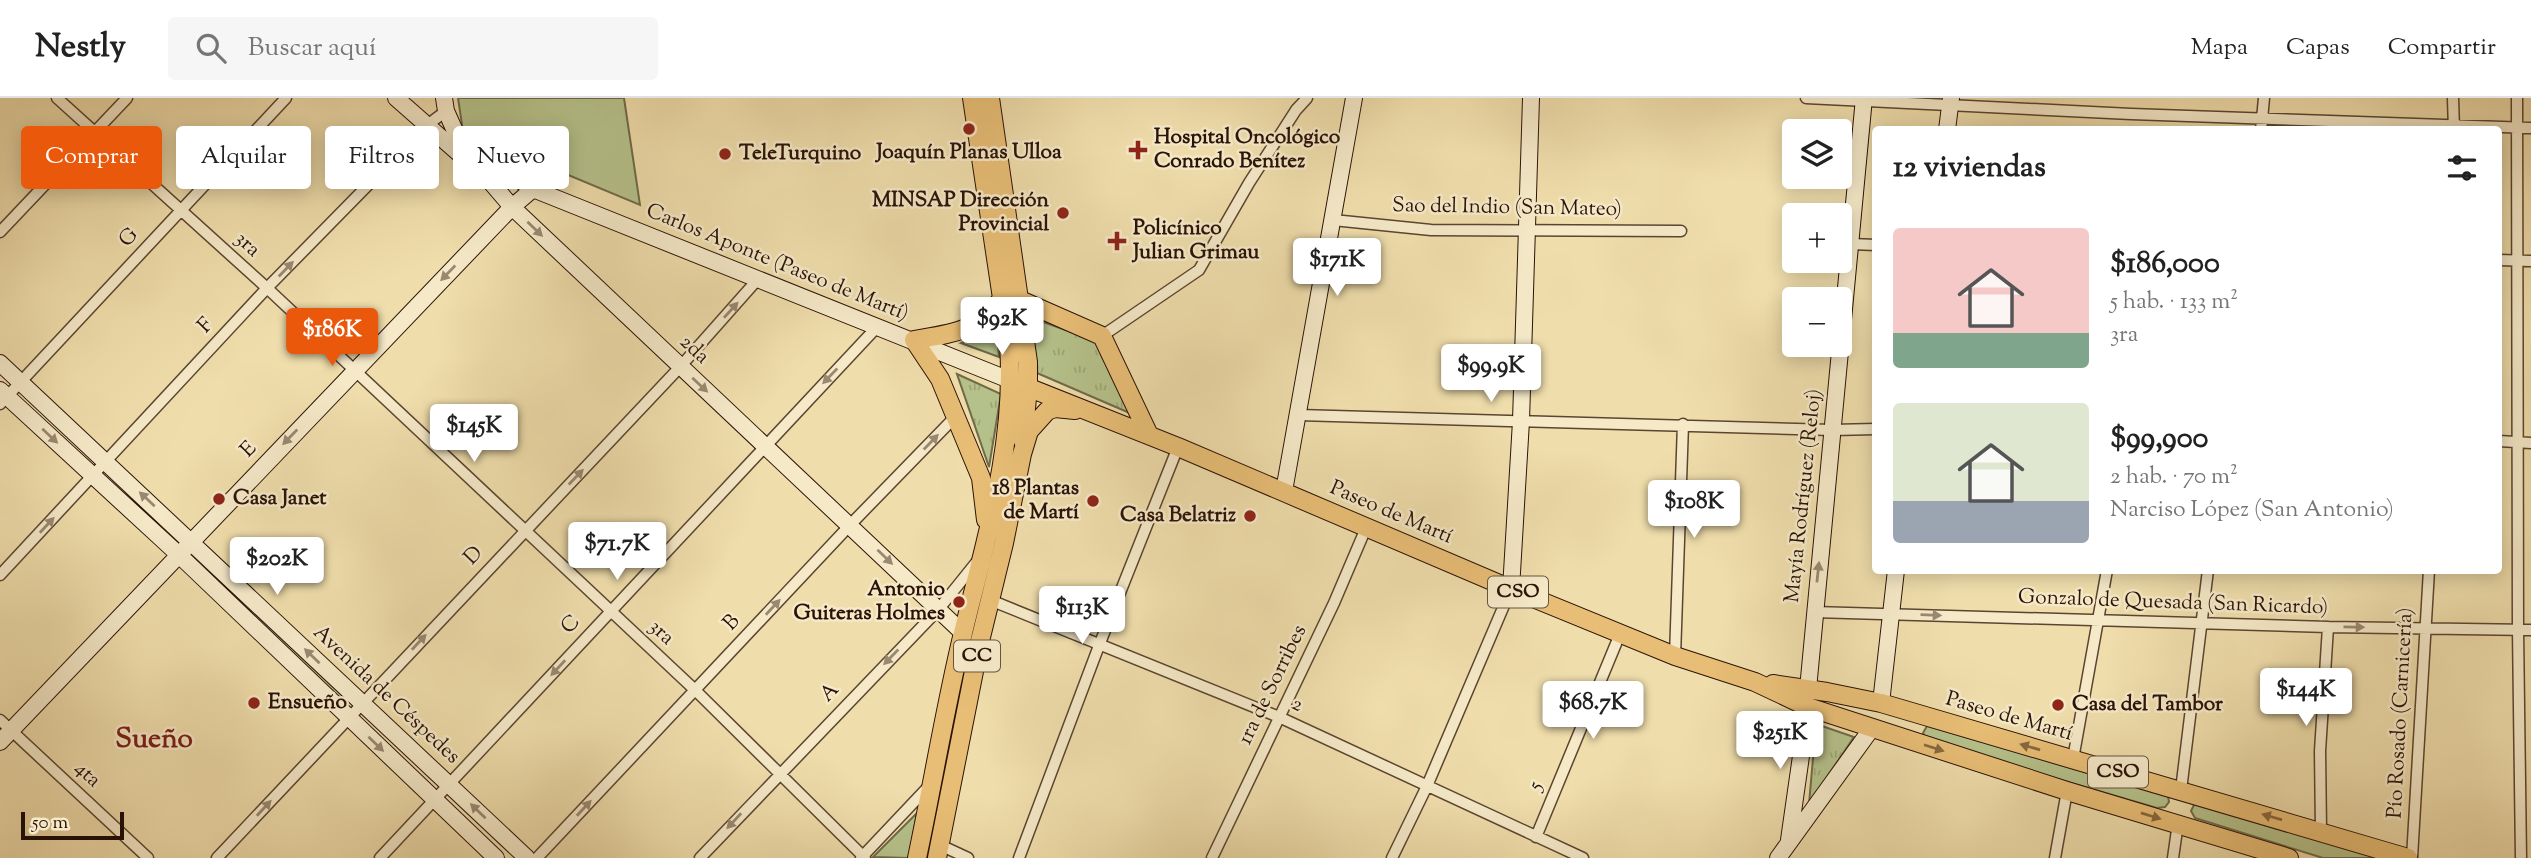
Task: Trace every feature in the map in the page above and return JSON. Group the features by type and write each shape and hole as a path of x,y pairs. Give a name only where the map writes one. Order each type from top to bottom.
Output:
{"main road":[{"name":"2da","path":"396,98 426,126"},
{"name":"CC","path":"972,98 1011,299"},
{"name":"CC","path":"938,852 963,723 1022,454 1020,384 990,98"},
{"path":"1284,491 1354,98"},
{"path":"1511,589 1521,421 1531,98"},
{"name":"Mayía Rodríguez (Reloj)","path":"1852,233 1864,99"},
{"path":"1947,126 1950,102"},
{"name":"Carlos Aponte (Paseo de Martí)","path":"445,104 454,126"},
{"name":"2da","path":"439,137 453,149"},
{"name":"2da","path":"497,189 512,207 680,367 851,524 963,632"},
{"name":"Carlos Aponte (Paseo de Martí)","path":"533,189 1020,384"},
{"name":"E","path":"4,731 512,207 533,189"},
{"name":"Mayía Rodríguez (Reloj)","path":"1789,841 1808,698 1848,273"},
{"path":"987,544 981,478 940,379 914,340 961,332 1011,299 1102,336 1149,435"},
{"name":"Avenida de Céspedes","path":"0,363 527,858"},
{"name":"CC","path":"917,858 963,632 987,544 1020,384"},
{"name":"Paseo de Martí","path":"1020,384 1284,491 1366,528 1675,656 1808,698 1872,728 1901,738 2289,858"},
{"name":"Avenida de Céspedes","path":"2,397 178,554 496,858"},
{"path":"1022,454 1029,431 1047,411 1055,408 1088,411"},
{"path":"1896,574 1881,703 1885,719 1901,738"},
{"name":"Paseo de Martí","path":"1808,698 1827,692 1881,703 2410,858"},
{"path":"1778,858 1872,728 1871,717 1857,697"},
{"path":"2178,823 2181,790"}],"street":[{"name":"3ra","path":"57,98 87,126"},
{"path":"101,126 127,98"},
{"name":"G","path":"2,397 286,98"},
{"path":"1102,336 1199,270 1250,183 1296,110 1307,98"},
{"path":"1806,98 1950,102 2261,124 2390,126"},
{"path":"2261,124 2264,98"},
{"path":"2453,98 2454,126"},
{"path":"2518,98 2518,630 2526,842 2521,858"},
{"name":"F","path":"426,126 445,104"},
{"path":"2502,127 2531,128"},
{"path":"0,232 41,189"},
{"name":"3ra","path":"156,189 695,690 863,857"},
{"name":"F","path":"0,575 267,289 365,189"},
{"name":"Sao del Indio (San Mateo)","path":"1333,220 1431,230 1681,231"},
{"path":"1852,244 1872,245"},
{"path":"2502,260 2531,261"},
{"name":"D","path":"217,858 680,367 758,279"},
{"name":"C","path":"380,858 877,327"},
{"path":"1298,415 1872,429"},
{"name":"B","path":"537,858 956,416"},
{"path":"1675,656 1683,424"},
{"path":"2502,442 2531,443"},
{"path":"1019,858 1178,447"},
{"name":"1ra de Sorribes","path":"1212,858 1334,603 1366,528"},
{"name":"A","path":"700,858 938,610 987,544"},
{"path":"2073,759 2106,574"},
{"path":"2181,790 2208,574"},
{"name":"Pío Rosado (Carnicería)","path":"2410,858 2430,574"},
{"path":"1392,858 1427,786 1511,589"},
{"name":"2","path":"990,600 1279,717 1583,858"},
{"name":"Gonzalo de Quesada (San Ricardo)","path":"1814,612 2531,630"},
{"path":"2321,831 2320,751 2329,627"},
{"name":"5","path":"1536,837 1620,634"},
{"name":"4ta","path":"4,731 148,858"},
{"path":"863,857 934,780"},
{"path":"2055,858 2067,791"},
{"path":"2173,858 2178,823"},
{"path":"938,852 968,858"}],"green space":[{"path":"458,98 624,98 640,205 569,175 569,126 462,126"},
{"path":"1029,317 1102,343 1132,414 1037,373"},
{"path":"996,326 999,357 961,343"},
{"path":"957,374 1001,394 989,467"},
{"path":"194,555 346,697 344,701 341,703 192,557"},
{"path":"1816,724 1854,737 1809,804"},
{"path":"1927,726 2168,796 2169,802 2165,807 2157,808 1927,741 1923,733"},
{"path":"2195,803 2384,858 2323,858 2195,818 2191,811"},
{"path":"917,813 909,858 873,857"}],"place":[{"name":"Joaquín Planas Ulloa","path":"969,129"},
{"name":"Hospital Oncológico Conrado Benítez","path":"1138,150"},
{"name":"TeleTurquino","path":"725,154"},
{"name":"MINSAP Dirección Provincial","path":"1063,213"},
{"name":"Policínico Julian Grimau","path":"1117,241"},
{"name":"Casa Janet","path":"219,499"},
{"name":"18 Plantas de Martí","path":"1093,501"},
{"name":"Casa Belatriz","path":"1250,516"},
{"name":"Antonio Guiteras Holmes","path":"959,602"},
{"name":"Ensueño","path":"254,703"},
{"name":"Casa del Tambor","path":"2058,705"}],"district":[{"name":"Sueño","path":"154,740"}]}
